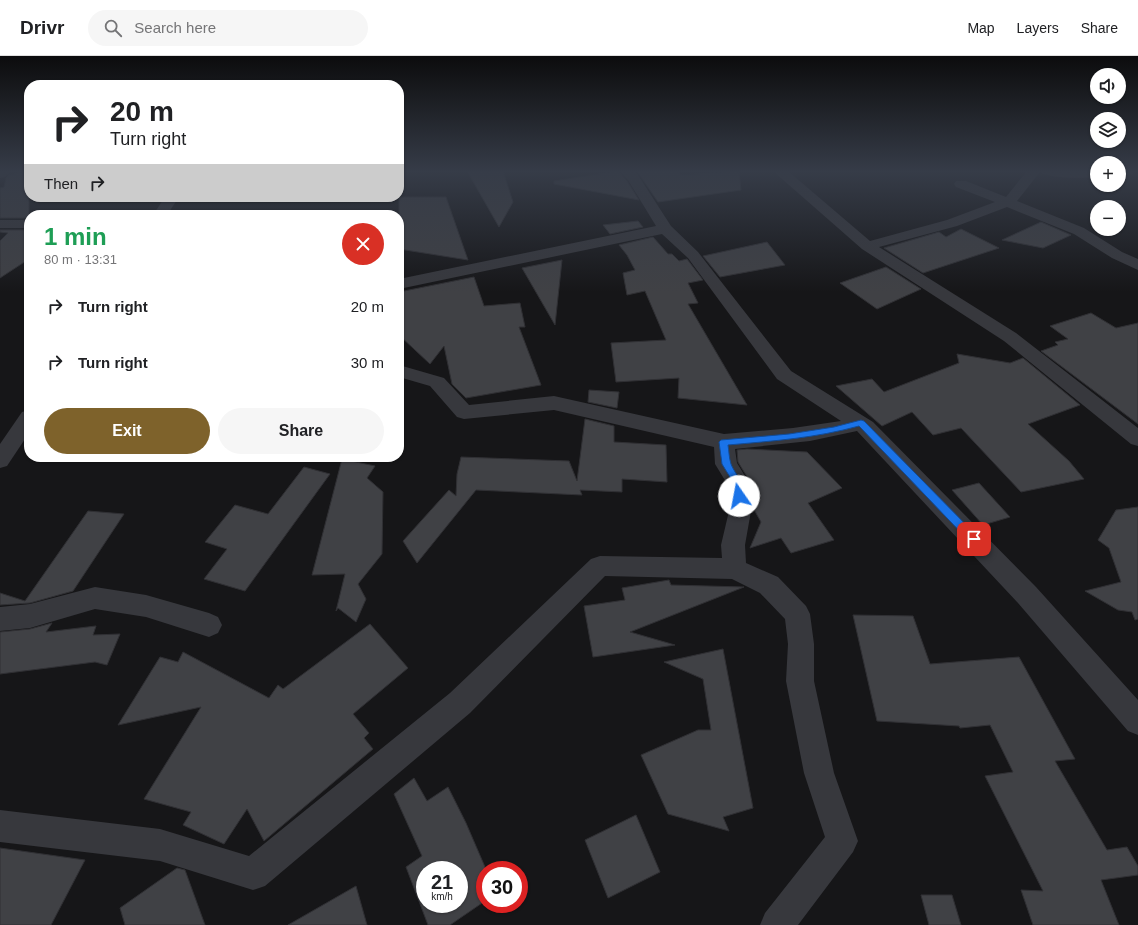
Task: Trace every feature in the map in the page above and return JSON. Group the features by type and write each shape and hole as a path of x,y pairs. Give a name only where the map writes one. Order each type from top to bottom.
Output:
{"street":[{"path":"654,212 665,229 693,256 784,374 861,423 1027,595 1138,721"},
{"path":"827,212 867,246 1010,336 1138,439"},
{"path":"867,246 952,222 982,212"},
{"path":"1032,212 1079,231 1117,255 1138,265"},
{"path":"0,224 24,224"},
{"path":"404,283 665,229"},
{"path":"404,372 437,382 464,412 554,403 724,442 789,437 834,430 861,423"},
{"path":"0,460 24,424"},
{"path":"724,442 726,464 737,481 740,511 733,545 734,569"},
{"path":"0,826 160,845 253,874 460,703 600,566 734,569 769,585 796,614 800,644 800,681 819,773 842,842 777,925"},
{"path":"0,619 30,616 95,598 146,606 209,626"}],"building":[{"path":"0,212 24,212 24,218 0,218"},
{"path":"404,212 451,212 468,260 404,250"},
{"path":"490,212 508,212 499,227"},
{"path":"638,221 643,227 610,234 603,225"},
{"path":"1041,222 1071,235 1043,248 1002,240"},
{"path":"961,229 999,248 923,273 884,248 939,232 946,237"},
{"path":"0,230 24,230 24,262 0,278 0,241 8,233 0,232"},
{"path":"653,237 668,254 672,254 679,261 687,259 703,280 688,283 698,303 688,304 747,405 678,398 679,378 616,382 611,343 666,340 645,291 627,295 623,273 635,270 627,255 619,245"},
{"path":"767,242 785,265 720,277 703,256"},
{"path":"562,260 555,325 522,268"},
{"path":"886,267 921,289 877,309 840,283"},
{"path":"474,277 484,306 520,303 525,327 519,327 541,385 466,398 452,384 444,346 430,364 404,340 404,291"},
{"path":"1091,313 1116,328 1138,323 1138,424 1041,351 1058,345 1055,342 1068,339 1050,326"},
{"path":"957,354 1010,363 1023,358 1080,405 1028,424 1069,461 1084,479 1021,492 961,428 933,435 912,412 882,426 836,386 872,379 884,392 959,363"},
{"path":"589,390 619,392 617,408 588,402"},
{"path":"585,419 614,426 614,442 666,445 667,482 622,479 622,492 580,490 582,495 476,490 417,563 403,541 449,490 456,496 457,474 461,457 569,461 577,481"},
{"path":"747,449 807,452 842,488 808,503 834,540 791,553 781,538 750,548 761,522 752,506 749,480 738,462 737,450"},
{"path":"341,462 356,462 375,466 367,478 383,492 382,554 358,584 366,599 356,622 338,608 336,611 345,574 312,575"},
{"path":"304,467 330,474 245,591 204,579 227,549 205,542 235,505 268,514"},
{"path":"979,483 1010,517 983,525 952,490"},
{"path":"1138,507 1138,619 1135,620 1132,612 1118,610 1085,591 1121,582 1109,548 1098,540 1116,510"},
{"path":"88,511 124,514 73,591 30,603 0,605 0,593 25,601"},
{"path":"669,580 671,585 744,587 630,632 675,645 593,657 584,606 625,600 622,588"},
{"path":"853,615 913,616 930,664 1019,657 1075,759 1055,761 1107,850 1127,847 1138,866 1138,875 1101,880 1119,925 1033,925 1021,890 1043,891 985,776 1013,772 990,725 960,728 959,726 877,721"},
{"path":"52,623 46,632 96,626 93,635 120,634 107,665 95,662 0,674 0,632 30,629"},
{"path":"370,624 408,668 353,714 369,733 364,738 373,749 264,841 247,809 224,844 183,825 191,812 144,799 201,707 118,725 160,657 178,662 183,652 269,698 278,685 283,689"},
{"path":"723,649 753,808 723,817 729,831 668,814 641,755 698,730 711,730 703,679 664,662"},
{"path":"414,778 427,801 448,787 466,823 482,861 476,861 476,907 468,913 468,861 416,861 416,893 406,867 422,856 394,794"},
{"path":"636,815 660,872 608,898 585,840"},
{"path":"0,848 85,860 51,925 0,925"},
{"path":"177,868 185,870 205,925 125,925 120,908"},
{"path":"356,886 367,925 288,925"},
{"path":"921,895 952,895 961,925 929,925"},
{"path":"423,913 468,913 450,925 428,925"}],"route":[{"path":"739,496 737,481 726,464 724,442 789,437 834,430 861,423 974,539"}]}
